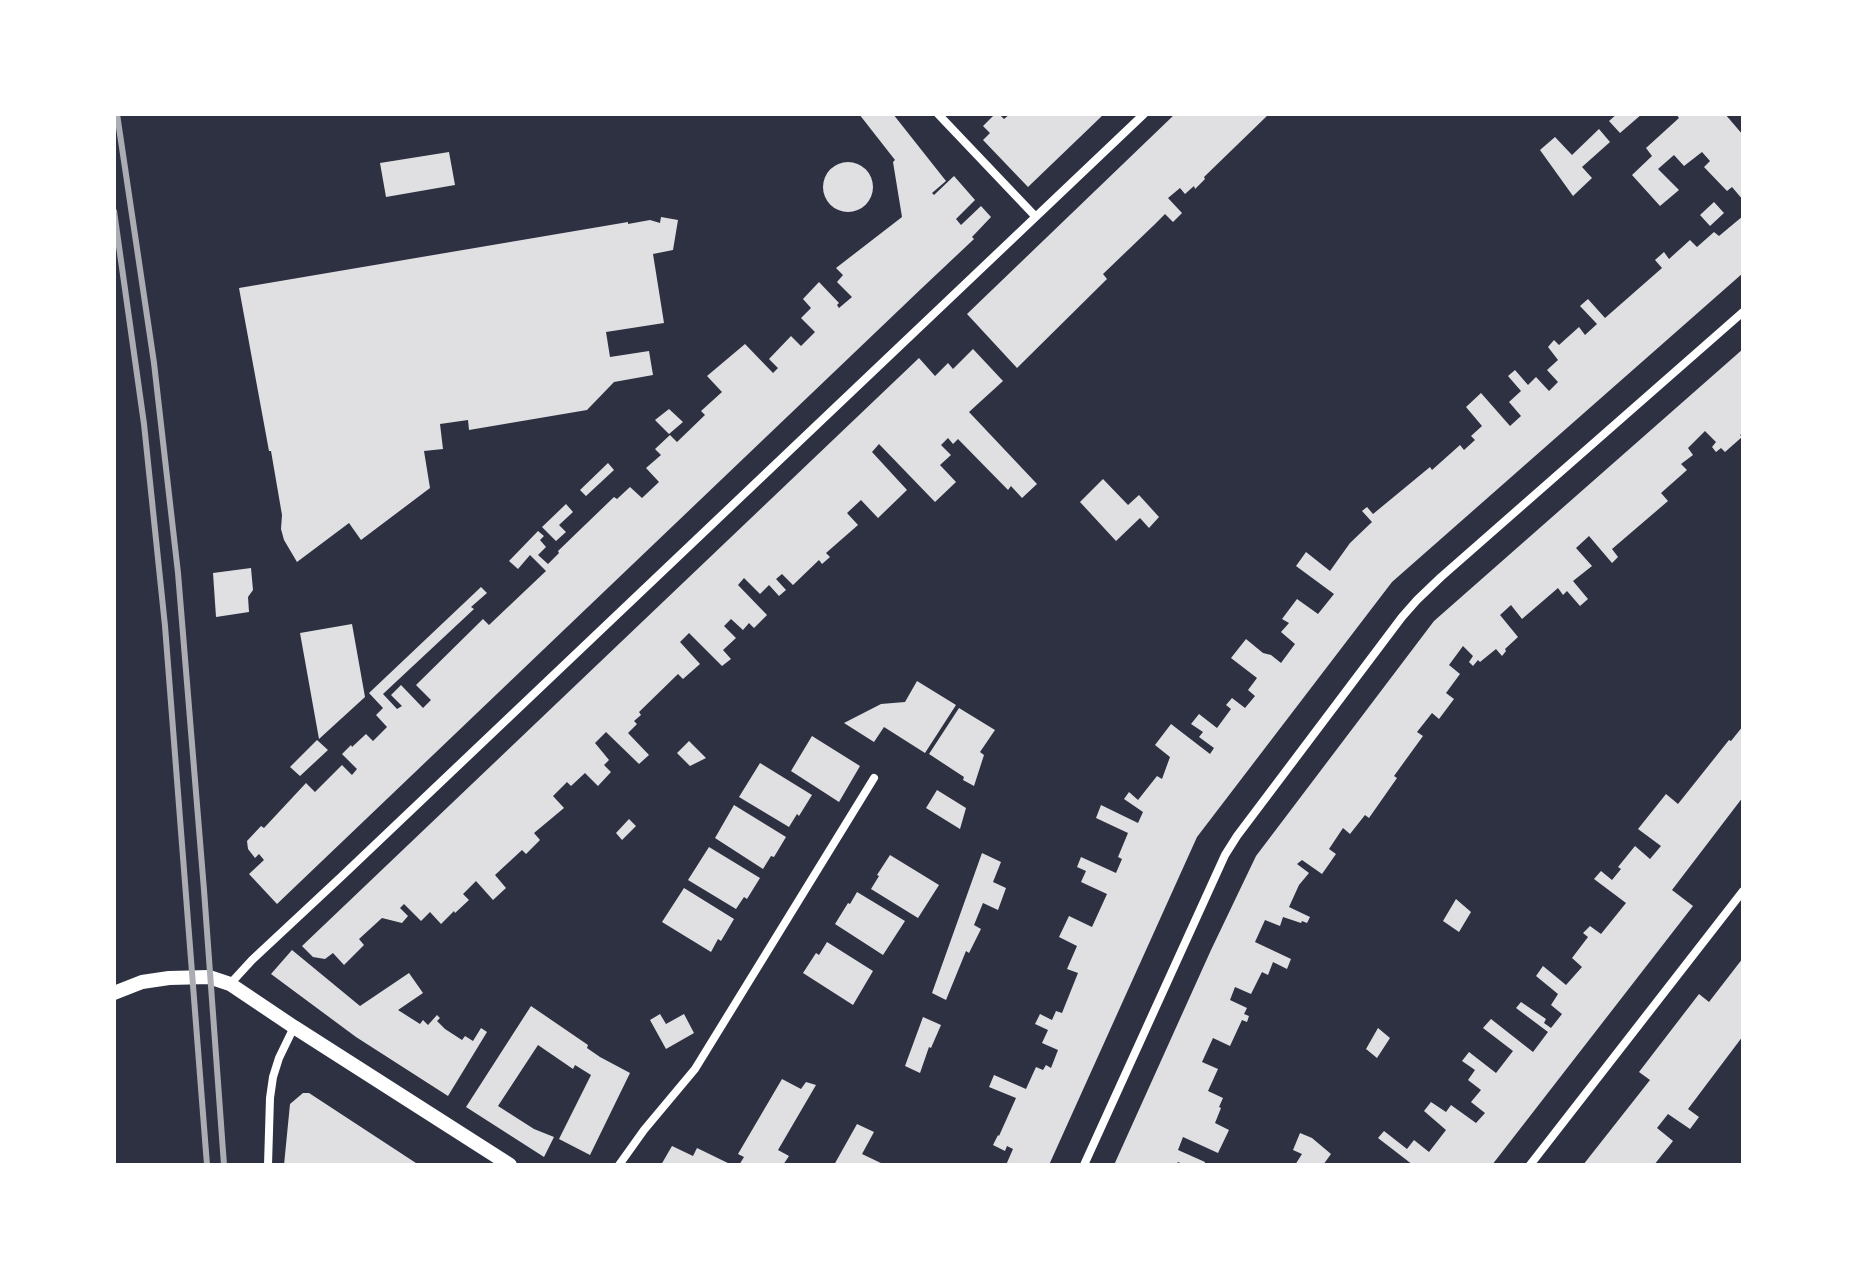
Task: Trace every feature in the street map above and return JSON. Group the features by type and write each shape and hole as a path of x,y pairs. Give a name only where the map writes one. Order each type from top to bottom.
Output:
{"street":[{"path":"938,114 1035,216"},
{"path":"230,984 1144,114"},
{"path":"1084,1165 1225,855 1402,617 1441,577 1743,312"},
{"path":"619,1165 695,1069 874,778"},
{"path":"1530,1165 1743,891"},
{"path":"114,993 142,982 169,978 209,977 230,984 510,1165"},
{"path":"268,1165 271,1088 279,1058 294,1027"}],"building":[{"path":"859,114 893,114 946,181 932,193 934,195 954,176 975,200 956,219 961,225 981,206 991,217 972,237 974,239 277,904 249,874 264,860 259,854 255,858 248,849 247,841 261,826 264,828 306,783 315,792 342,765 352,775 357,769 342,754 366,734 373,741 387,727 376,715 383,708 369,693 481,587 487,593 471,607 474,609 383,694 397,709 402,706 391,695 401,685 423,708 431,700 416,685 483,619 489,625 546,571 530,555 518,569 509,561 538,531 544,536 540,540 546,547 538,555 548,564 614,497 617,499 630,487 642,498 659,482 646,468 661,455 655,449 670,435 677,442 705,415 701,411 722,392 707,376 745,344 773,373 778,368 769,359 791,336 801,346 815,332 801,318 811,308 803,299 819,282 839,303 839,308 852,297 837,282 843,275 836,268 902,217 895,160"},
{"path":"995,114 1004,119 1010,114 1104,114 1028,187 983,140 990,133 983,126"},
{"path":"1175,114 1269,114 1195,189 1194,186 1185,194 1180,188 1168,198 1182,213 1173,222 1165,214 1103,274 1107,279 1017,368 967,314"},
{"path":"1617,114 1642,114 1620,133 1609,121"},
{"path":"1676,114 1725,114 1743,135 1743,200 1732,187 1727,191 1704,167 1710,161 1702,152 1684,166 1674,155 1658,169 1679,190 1660,206 1632,175 1652,156 1646,148 1679,118"},
{"path":"1599,129 1610,142 1582,167 1592,178 1573,196 1540,150 1555,137 1572,155"},
{"path":"449,152 455,185 386,197 380,163"},
{"path":"848,162 866,169 873,187 866,205 848,212 830,205 823,187 830,169"},
{"path":"1714,202 1724,213 1710,226 1700,215"},
{"path":"1743,216 1743,273 1392,582 1197,837 1049,1165 1006,1165 1013,1149 1007,1146 1005,1151 993,1145 1016,1098 989,1087 994,1075 1026,1089 1036,1067 1043,1070 1046,1065 1051,1068 1058,1050 1042,1043 1048,1030 1035,1024 1040,1014 1052,1020 1056,1011 1062,1013 1078,973 1067,969 1077,946 1059,937 1069,916 1092,927 1107,894 1081,882 1086,871 1077,867 1081,857 1116,873 1122,859 1118,857 1128,833 1096,818 1101,805 1138,823 1143,812 1124,799 1129,792 1138,800 1157,776 1162,779 1170,757 1155,745 1171,724 1210,754 1214,748 1199,737 1203,732 1191,724 1199,714 1217,728 1231,709 1226,705 1232,698 1245,708 1255,696 1248,690 1257,678 1231,658 1246,639 1281,663 1295,644 1281,632 1289,623 1282,619 1297,599 1318,614 1334,594 1296,566 1306,552 1330,571 1350,543 1372,522 1362,511 1367,507 1373,514 1460,445 1464,450 1475,440 1471,436 1482,426 1466,407 1481,393 1510,426 1521,416 1509,402 1521,391 1508,376 1515,370 1528,385 1536,377 1549,391 1558,382 1547,370 1558,360 1548,347 1554,340 1559,345 1579,327 1585,335 1597,324 1580,306 1588,299 1605,318 1662,268 1655,260 1664,252 1669,259 1690,240 1697,247 1714,232 1719,236"},
{"path":"661,217 678,220 673,250 653,254 664,323 606,332 610,357 649,351 653,375 614,382 587,410 469,430 468,420 440,424 443,449 424,451 430,488 361,540 349,523 297,562 281,529 282,515 271,451 239,288 628,222 650,220 660,223"},
{"path":"973,349 1003,381 969,412 1037,484 1022,498 1011,486 1008,490 958,439 953,444 948,438 941,445 951,455 940,465 956,482 935,502 879,444 872,452 907,490 878,518 861,500 847,513 858,525 826,553 830,557 822,564 819,560 793,585 782,574 776,579 786,590 779,596 769,585 760,594 744,578 738,585 767,615 754,628 749,623 743,630 731,619 724,626 736,638 723,650 731,659 722,666 689,633 680,642 700,664 683,679 678,674 639,712 641,715 634,721 637,724 628,733 649,755 639,764 606,732 595,743 609,760 604,765 611,772 598,786 585,773 571,786 567,782 553,796 564,808 534,833 540,840 526,854 522,850 495,875 506,888 493,900 476,881 463,894 469,900 441,924 430,912 421,921 404,904 400,908 408,916 402,923 382,918 359,939 364,945 344,965 333,953 325,959 313,957 302,946 919,358 935,376 948,363 953,369"},
{"path":"1743,349 1742,437 1725,452 1721,448 1716,452 1712,447 1716,442 1705,431 1688,448 1693,455 1681,464 1687,470 1661,493 1668,501 1612,549 1618,557 1612,563 1589,536 1576,548 1592,566 1573,581 1588,599 1580,606 1567,591 1563,595 1558,588 1522,619 1511,605 1500,615 1518,637 1502,656 1496,649 1473,666 1469,662 1473,656 1463,646 1449,665 1460,674 1446,693 1454,699 1439,719 1432,713 1417,732 1423,736 1369,818 1365,815 1350,834 1343,828 1329,849 1336,854 1322,874 1302,860 1297,864 1309,873 1299,885 1289,907 1310,917 1307,923 1283,917 1280,926 1265,920 1255,942 1291,959 1287,969 1273,962 1268,975 1262,972 1251,994 1235,987 1230,1000 1247,1008 1244,1014 1249,1016 1247,1022 1242,1020 1230,1046 1213,1038 1202,1062 1218,1069 1208,1091 1223,1098 1215,1123 1229,1130 1218,1153 1183,1137 1178,1150 1205,1162 1204,1165 1178,1162 1176,1165 1114,1165 1256,856 1434,621"},
{"path":"669,409 683,422 669,434 655,420"},
{"path":"608,463 614,470 586,496 580,490"},
{"path":"1103,479 1128,505 1139,495 1159,517 1149,528 1140,518 1116,541 1080,502"},
{"path":"566,504 573,512 559,525 566,532 556,541 542,527"},
{"path":"251,568 253,590 248,597 249,612 216,617 213,573"},
{"path":"352,624 365,697 319,739 300,633"},
{"path":"917,681 956,705 925,753 884,727 874,742 844,723 881,704 905,702"},
{"path":"959,708 995,730 980,752 984,755 974,786 929,754"},
{"path":"1743,726 1743,797 1672,890 1693,906 1492,1165 1413,1165 1378,1138 1384,1131 1407,1149 1414,1140 1429,1152 1446,1130 1424,1111 1431,1102 1446,1112 1451,1105 1476,1123 1485,1113 1471,1102 1481,1090 1468,1080 1475,1070 1462,1061 1469,1052 1496,1073 1513,1051 1483,1028 1491,1019 1533,1052 1548,1032 1516,1008 1521,1002 1546,1019 1544,1023 1551,1028 1562,1014 1551,1005 1558,994 1536,976 1543,966 1566,985 1582,967 1572,958 1588,937 1583,933 1590,926 1601,934 1626,903 1594,879 1601,871 1612,880 1635,846 1650,859 1661,846 1638,829 1666,794 1678,804"},
{"path":"812,736 860,766 839,802 791,771"},
{"path":"317,740 328,750 300,776 290,767"},
{"path":"689,741 706,758 690,766 677,753"},
{"path":"760,763 812,795 789,827 739,797"},
{"path":"937,790 966,808 960,829 926,808"},
{"path":"734,805 786,837 763,869 715,838"},
{"path":"629,819 636,826 622,840 616,833"},
{"path":"709,847 760,878 747,899 744,897 736,909 688,880"},
{"path":"982,853 1001,862 993,882 1006,888 998,910 983,903 974,925 981,929 969,953 966,951 946,1000 932,993"},
{"path":"890,855 939,885 918,918 871,889"},
{"path":"684,888 734,919 711,952 662,922"},
{"path":"857,892 905,921 883,955 835,924"},
{"path":"1456,899 1471,912 1459,932 1443,921"},
{"path":"827,942 873,971 853,1005 803,973"},
{"path":"292,950 360,1006 409,973 423,993 398,1010 420,1024 423,1020 428,1025 437,1015 440,1018 437,1021 445,1029 462,1040 465,1036 473,1041 481,1028 487,1032 448,1096 356,1037 271,974"},
{"path":"1743,958 1743,1036 1688,1109 1699,1117 1690,1129 1668,1114 1657,1128 1673,1141 1654,1165 1583,1165 1650,1080 1639,1072 1699,994 1709,1002"},
{"path":"531,1006 588,1045 587,1048 600,1057 630,1073 590,1155 559,1139 591,1075 575,1065 573,1069 538,1045 498,1106 534,1129 554,1137 544,1157 466,1107"},
{"path":"660,1014 666,1024 684,1014 694,1033 666,1049 650,1020"},
{"path":"923,1017 941,1025 920,1073 905,1066"},
{"path":"1378,1028 1390,1038 1377,1058 1366,1049"},
{"path":"782,1079 801,1089 806,1082 816,1085 778,1150 789,1156 783,1165 739,1165 744,1157 738,1154"},
{"path":"303,1093 309,1093 419,1165 284,1165 290,1104"},
{"path":"857,1124 874,1132 862,1154 885,1165 834,1165"},
{"path":"1300,1133 1312,1138 1331,1154 1323,1165 1295,1165 1302,1154 1293,1150"},
{"path":"672,1146 693,1156 697,1148 732,1165 661,1165"}],"railway":[{"path":"117,114 154,363 178,573 224,1165"},
{"path":"114,211 144,424 165,626 207,1165"}]}
